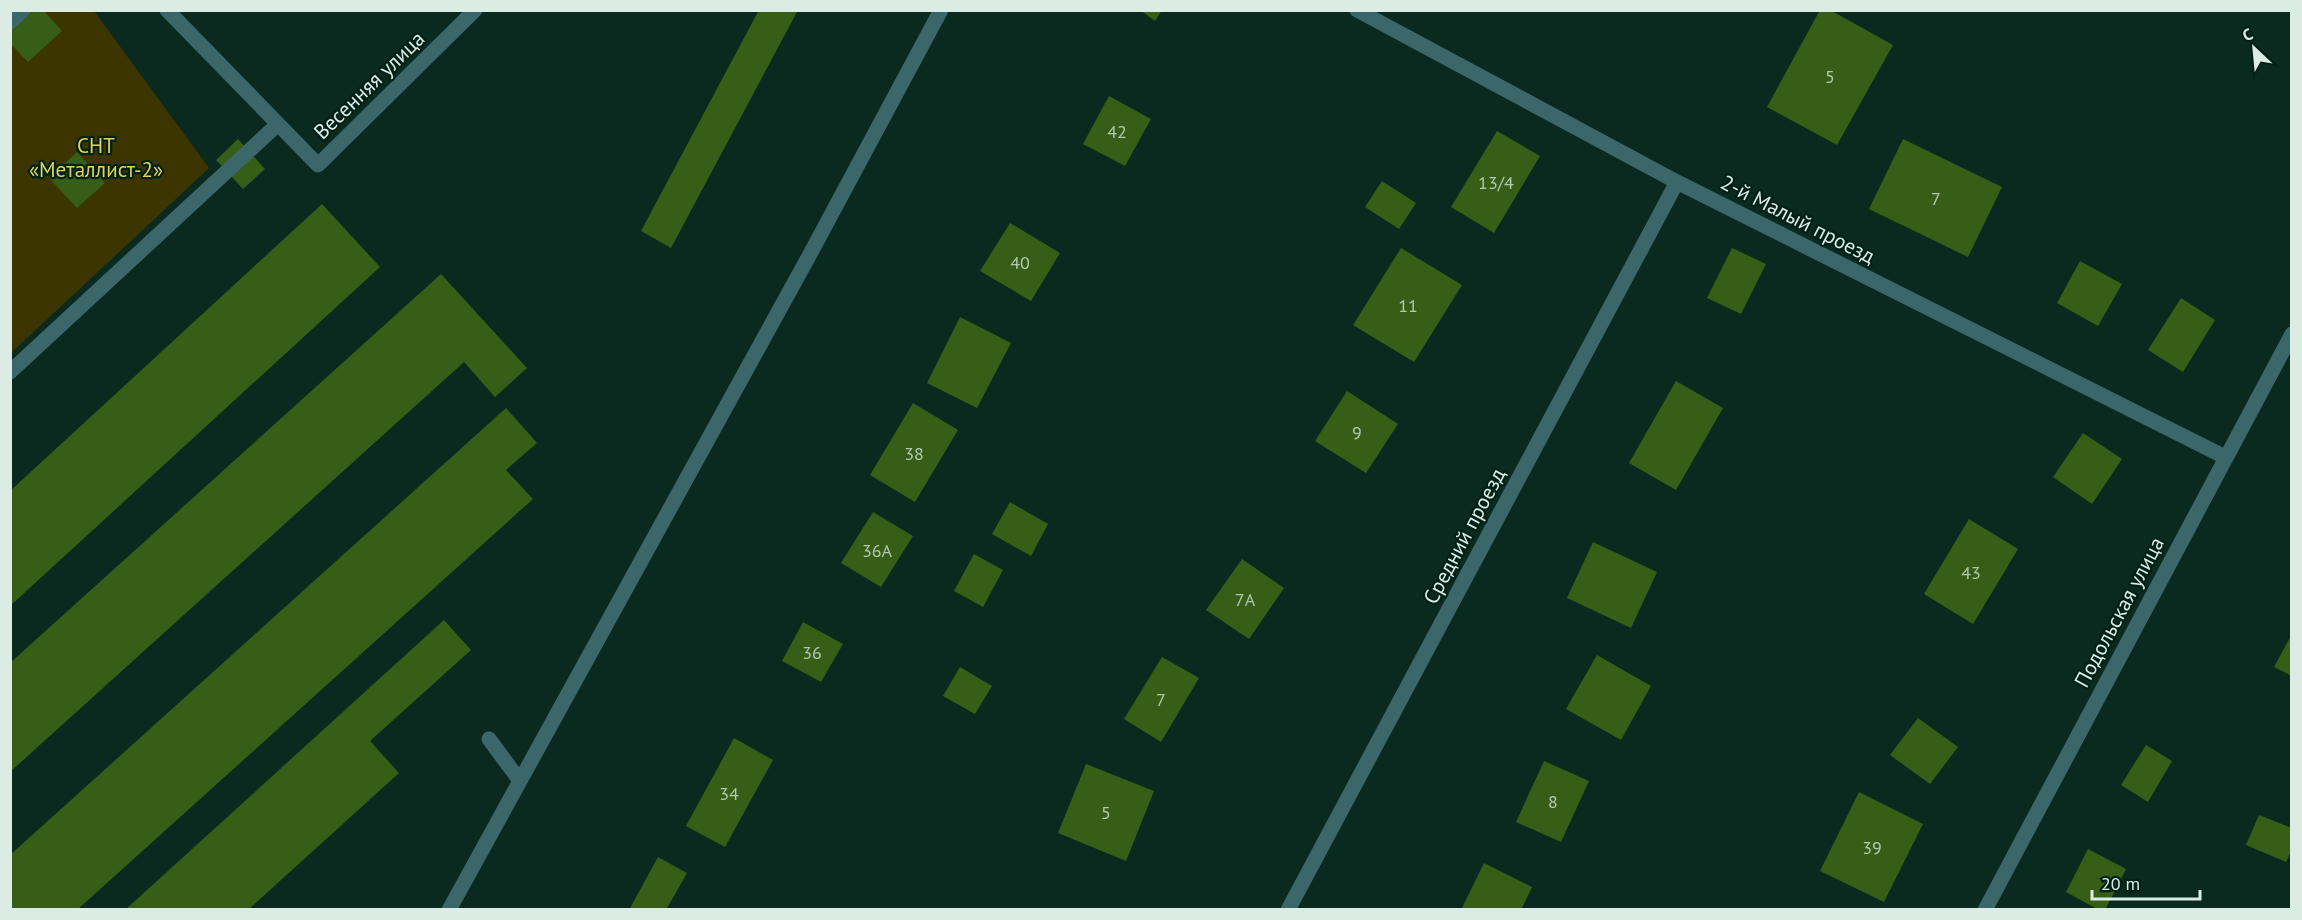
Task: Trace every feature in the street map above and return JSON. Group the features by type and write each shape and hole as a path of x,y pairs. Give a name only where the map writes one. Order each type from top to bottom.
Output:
{"street":[{"path":"10,22 23,10"},
{"path":"10,372 278,124 166,10"},
{"name":"Весенняя улица","path":"278,124 318,165 475,10"},
{"path":"449,909 809,256 941,10"},
{"name":"2-й Малый проезд","path":"1357,10 1677,182 2225,457"},
{"name":"Средний проезд","path":"1288,909 1677,182"},
{"name":"Подольская улица","path":"1984,909 2292,334"},
{"path":"489,739 520,781"}],"green space":[{"name":"СНТ «Металлист-2»","path":"11,11 94,11 209,168 11,353"}],"building":[{"path":"28,10 43,10 62,31 28,62 10,43 10,26"},
{"path":"759,10 798,10 671,248 641,231"},
{"path":"1140,10 1162,10 1155,21"},
{"path":"1820,10 1830,10 1893,45 1837,145 1767,107"},
{"path":"1109,96 1151,119 1125,166 1083,144"},
{"path":"1497,131 1540,156 1494,233 1451,207"},
{"path":"238,139 265,169 243,189 216,160"},
{"path":"1903,139 2002,187 1968,257 1869,209"},
{"path":"77,152 105,183 77,208 49,178"},
{"path":"1382,181 1416,203 1399,229 1365,207"},
{"path":"322,204 380,267 10,606 10,491"},
{"path":"1010,223 1060,253 1031,301 980,271"},
{"path":"1401,248 1462,285 1414,362 1353,325"},
{"path":"1732,248 1766,264 1741,314 1707,298"},
{"path":"2080,261 2122,284 2098,326 2057,303"},
{"path":"441,274 527,368 495,397 464,362 10,772 10,663"},
{"path":"2181,298 2215,320 2183,372 2148,350"},
{"path":"960,317 1011,343 977,408 927,383"},
{"path":"1676,381 1723,408 1676,490 1629,463"},
{"path":"1347,391 1398,424 1366,473 1315,441"},
{"path":"913,403 958,430 915,502 870,475"},
{"path":"506,408 537,443 506,470 533,499 77,910 10,910 10,855"},
{"path":"2083,433 2122,459 2092,504 2053,477"},
{"path":"1010,502 1048,524 1031,556 992,534"},
{"path":"873,512 913,536 881,587 841,563"},
{"path":"1969,519 2018,549 1973,624 1924,594"},
{"path":"1593,542 1657,572 1631,628 1567,598"},
{"path":"974,554 1003,570 983,607 954,591"},
{"path":"1242,559 1284,588 1249,639 1206,610"},
{"path":"444,620 471,650 370,741 399,773 248,910 125,910"},
{"path":"803,622 843,644 821,682 782,661"},
{"path":"2292,634 2292,676 2274,667"},
{"path":"1597,655 1651,686 1621,740 1566,709"},
{"path":"1162,657 1199,678 1161,742 1124,719"},
{"path":"960,667 992,686 975,714 943,696"},
{"path":"1918,718 1958,747 1930,784 1890,755"},
{"path":"734,738 773,760 725,847 686,826"},
{"path":"2146,745 2172,761 2148,802 2121,785"},
{"path":"1544,761 1589,781 1561,842 1516,822"},
{"path":"1086,764 1154,791 1126,861 1058,833"},
{"path":"1859,792 1923,824 1884,902 1820,871"},
{"path":"2259,815 2292,828 2292,849 2286,862 2246,845"},
{"path":"2088,849 2126,869 2105,910 2099,910 2066,892"},
{"path":"658,857 687,873 666,910 629,910"},
{"path":"1484,863 1532,887 1521,910 1461,910"}]}
